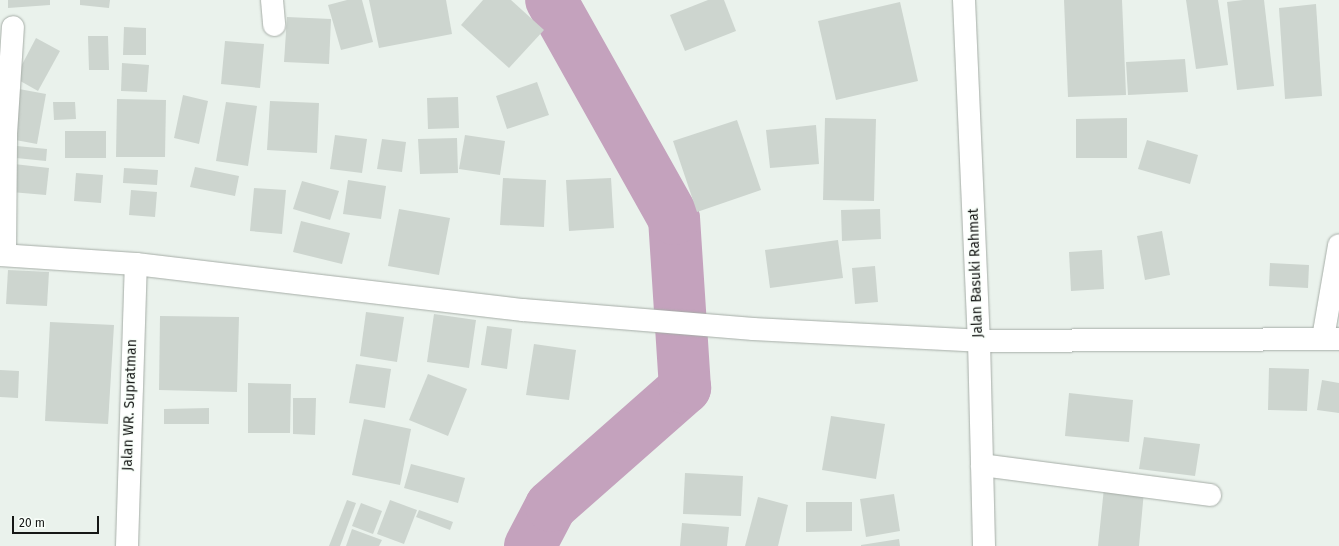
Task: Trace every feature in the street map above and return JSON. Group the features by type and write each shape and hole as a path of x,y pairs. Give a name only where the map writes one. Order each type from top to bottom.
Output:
{"street":[{"path":"272,0 274,25"},
{"name":"Jalan Basuki Rahmat","path":"964,0 979,341 984,546"},
{"path":"13,27 6,134 2,255 136,264 523,310 753,329 979,341 1331,339 1339,245"},
{"name":"Jalan WR. Supratman","path":"127,546 136,264"},
{"path":"982,465 1210,495"}],"building":[{"path":"8,0 50,0 50,5 8,8"},
{"path":"80,0 110,0 109,8 80,5"},
{"path":"347,0 362,0 373,42 341,50 328,5"},
{"path":"369,0 446,0 452,34 379,48"},
{"path":"483,0 511,0 544,30 509,68 461,25"},
{"path":"708,0 724,0 736,31 685,51 670,15"},
{"path":"1064,0 1122,0 1126,95 1068,97"},
{"path":"1186,0 1218,0 1228,65 1196,69"},
{"path":"1264,0 1274,86 1237,90 1227,2"},
{"path":"900,2 918,81 836,100 818,21"},
{"path":"1316,4 1322,96 1285,99 1279,8"},
{"path":"287,17 331,19 329,64 284,62"},
{"path":"124,27 146,28 146,55 123,55"},
{"path":"88,36 108,36 109,70 89,70"},
{"path":"36,38 60,51 38,91 15,78"},
{"path":"225,41 264,44 260,88 221,84"},
{"path":"1185,59 1188,92 1128,95 1126,62"},
{"path":"122,63 149,65 147,92 121,91"},
{"path":"537,82 549,115 507,129 496,96"},
{"path":"19,89 46,94 37,144 10,139"},
{"path":"183,95 208,101 199,144 174,138"},
{"path":"458,97 459,128 428,129 427,98"},
{"path":"117,99 166,100 165,157 116,157"},
{"path":"270,101 319,103 317,153 267,150"},
{"path":"53,102 75,102 76,119 54,120"},
{"path":"226,102 257,106 248,166 216,161"},
{"path":"825,118 876,119 874,201 823,200"},
{"path":"1127,118 1127,158 1076,158 1076,119"},
{"path":"737,120 761,190 697,212 673,141"},
{"path":"816,125 819,164 770,168 766,130"},
{"path":"65,131 106,131 106,158 65,158"},
{"path":"335,135 367,139 362,173 330,169"},
{"path":"465,135 505,141 500,175 459,169"},
{"path":"457,138 458,173 420,174 418,139"},
{"path":"382,139 406,142 402,172 377,169"},
{"path":"1147,140 1198,155 1190,184 1138,169"},
{"path":"17,146 47,149 46,161 16,158"},
{"path":"14,164 49,168 46,195 11,192"},
{"path":"195,167 239,176 235,196 190,187"},
{"path":"124,168 158,170 157,185 123,183"},
{"path":"76,173 103,175 101,203 74,201"},
{"path":"503,178 546,180 544,227 500,225"},
{"path":"611,178 614,228 569,231 566,180"},
{"path":"348,180 386,186 381,219 343,214"},
{"path":"302,181 339,191 330,220 293,209"},
{"path":"254,188 286,190 282,234 250,231"},
{"path":"131,190 157,192 155,217 129,215"},
{"path":"399,209 450,218 439,275 388,266"},
{"path":"880,209 881,239 842,241 841,210"},
{"path":"301,221 350,233 342,264 293,252"},
{"path":"1162,231 1170,275 1145,280 1137,236"},
{"path":"838,240 843,278 770,288 765,250"},
{"path":"1102,250 1104,289 1071,291 1069,252"},
{"path":"1270,263 1309,265 1308,288 1269,286"},
{"path":"875,266 878,302 855,304 852,268"},
{"path":"8,270 49,272 47,306 6,304"},
{"path":"366,312 404,317 397,362 360,356"},
{"path":"434,314 476,320 469,368 427,362"},
{"path":"160,316 239,317 237,392 159,390"},
{"path":"50,322 114,325 108,424 45,421"},
{"path":"487,326 512,329 507,369 481,365"},
{"path":"534,344 576,350 569,400 526,395"},
{"path":"356,364 391,369 385,408 349,403"},
{"path":"1269,368 1309,369 1307,411 1268,410"},
{"path":"0,370 19,371 18,398 0,397"},
{"path":"428,374 467,389 448,436 409,420"},
{"path":"1322,380 1339,383 1339,413 1317,410"},
{"path":"248,383 291,384 290,433 248,433"},
{"path":"1069,393 1133,400 1129,442 1065,436"},
{"path":"293,398 316,398 315,435 293,434"},
{"path":"209,408 209,424 164,424 164,409"},
{"path":"831,416 885,424 876,479 822,470"},
{"path":"364,419 411,429 400,485 352,475"},
{"path":"1144,437 1200,444 1195,476 1139,469"},
{"path":"411,464 465,478 458,503 404,488"},
{"path":"685,473 743,476 741,516 683,514"},
{"path":"1104,488 1144,491 1139,546 1098,546"},
{"path":"894,494 900,531 866,537 860,499"},
{"path":"758,497 788,505 778,546 745,546"},
{"path":"347,500 356,503 340,546 329,546"},
{"path":"390,500 417,510 404,544 377,534"},
{"path":"806,502 852,502 852,531 806,532"},
{"path":"361,503 382,511 373,534 352,526"},
{"path":"419,510 453,522 450,530 416,517"},
{"path":"682,523 729,527 727,546 680,546"},
{"path":"352,529 382,540 379,546 346,546"},
{"path":"899,539 900,546 861,546 861,545"}],"waterway":[{"path":"530,546 551,506 685,388 674,219 551,0"}]}
